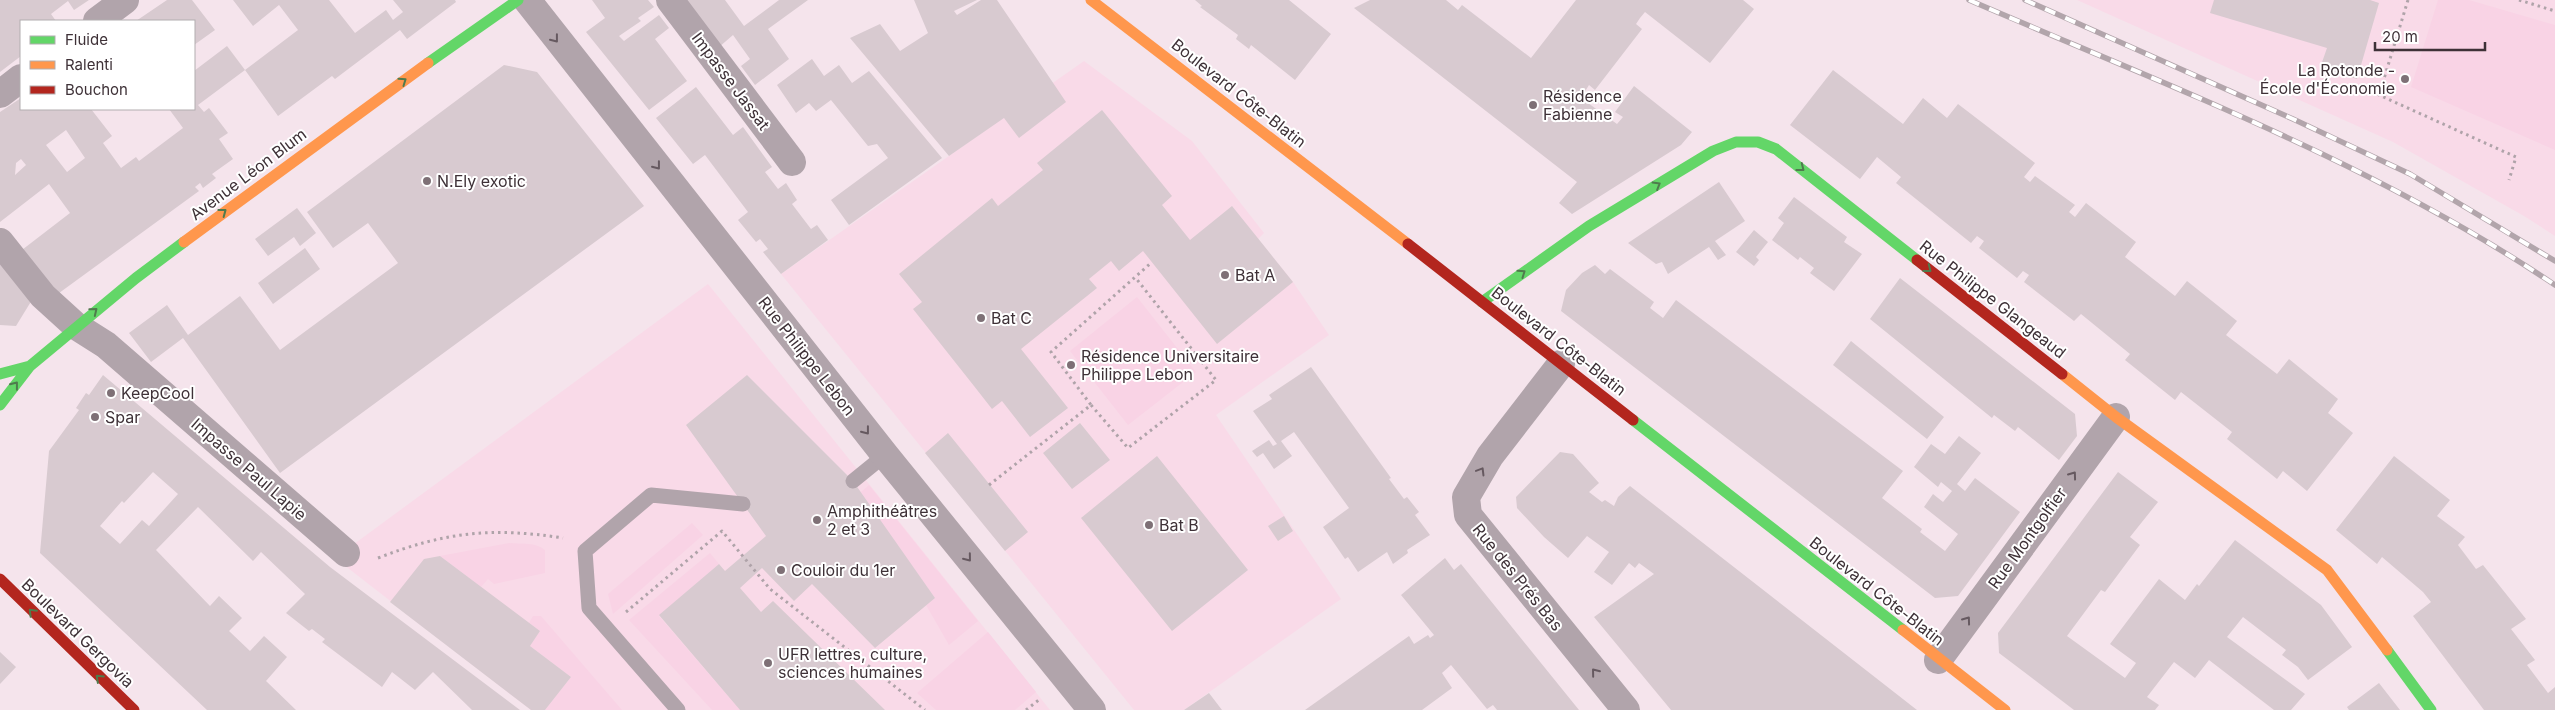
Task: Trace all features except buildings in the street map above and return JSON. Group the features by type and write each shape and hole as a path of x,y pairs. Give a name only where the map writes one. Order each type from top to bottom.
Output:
{"main road":[{"name":"Avenue Léon Blum","path":"0,374 30,366 136,278 363,108 518,0"},
{"name":"Boulevard Côte-Blatin","path":"1091,0 1482,302 1938,660 2005,710"},
{"name":"Rue Philippe Glangeaud","path":"1482,302 1589,226 1713,151 1736,142 1758,142 1776,149 2116,417 2327,570 2431,710"},
{"path":"0,405 30,366"},
{"name":"Boulevard Gergovia","path":"0,579 134,710"}],"street":[{"path":"98,20 125,0"},
{"name":"Rue Philippe Lebon","path":"526,0 885,455 1092,710"},
{"name":"Impasse Jassat","path":"670,0 792,162"},
{"path":"0,94 20,79"},
{"name":"Impasse Paul Lapie","path":"0,242 43,296 76,326 106,345 346,553"},
{"name":"Rue des Prés Bas","path":"1561,364 1490,456 1466,497 1468,515 1626,710"},
{"name":"Rue Montgolfier","path":"1938,660 2116,417"}],"lane":[{"path":"853,481 885,455"},
{"path":"678,710 590,608 585,551 651,495 743,504"}],"path":[{"path":"2408,0 2379,95 2516,157 2508,180"},
{"path":"2519,0 2555,11"},
{"path":"1135,277 1216,380 1128,448 1051,352 1135,277 1152,262"},
{"path":"989,485 1092,405"},
{"path":"346,553 360,565 419,542 470,533 519,531 564,538 585,551"},
{"path":"607,628 722,531 770,589 925,710"},
{"path":"1026,710 1046,694"}],"shaded area":[{"name":"La Rotonde - École d'Économie","path":"2077,0 2555,0 2555,236 2524,216 2393,142"},
{"path":"2438,0 2469,0 2555,25 2555,150 2411,87"},
{"name":"Résidence Universitaire Philippe Lebon","path":"1084,61 1192,141 1264,233 1258,239 1293,282 1329,335 1216,415 1341,599 1184,710 1134,710 781,274"},
{"path":"708,284 1050,710 531,710 335,558"},
{"path":"1137,297 1196,372 1128,425 1070,351"},
{"path":"869,485 978,621 949,645 926,605 935,598 860,493"},
{"path":"692,523 703,535 613,614 608,594"},
{"path":"509,543 533,545 545,550 545,573 494,584 488,579 481,587 440,556"},
{"path":"710,553 719,564 659,616 740,710 712,710 629,620"},
{"path":"533,616 541,616 622,710 545,710 571,677 530,646 540,631 529,623"},
{"path":"988,632 1036,692 1015,710 936,710 917,693"}],"railway":[{"path":"1969,0 2194,96 2343,164 2415,201 2486,241 2555,285"},
{"path":"2025,0 2293,119 2410,174 2555,261"}],"traffic: fast":[{"path":"428,63 518,0"},
{"path":"1482,302 1589,226 1713,151 1736,142 1758,142 1776,149 1917,260"},
{"path":"0,374 30,366 136,278 184,242"},
{"path":"0,405 30,366"},
{"path":"1633,420 1903,630"},
{"path":"2387,650 2431,710"}],"traffic: slow":[{"path":"1091,0 1408,244"},
{"path":"184,242 428,63"},
{"path":"2062,374 2116,417 2327,570 2387,650"},
{"path":"1903,630 2005,710"}],"traffic: jam":[{"path":"1408,244 1633,420"},
{"path":"1917,260 2062,374"},
{"path":"0,579 134,710"}],"place":[{"name":"La Rotonde - École d'Économie","path":"2405,79"},
{"name":"Résidence Fabienne","path":"1533,105"},
{"name":"N.Ely exotic","path":"427,181"},
{"name":"Bat A","path":"1225,275"},
{"name":"Bat C","path":"981,318"},
{"name":"Résidence Universitaire Philippe Lebon","path":"1071,365"},
{"name":"KeepCool","path":"111,393"},
{"name":"Spar","path":"95,417"},
{"name":"Amphithéâtres 2 et 3","path":"817,520"},
{"name":"Bat B","path":"1149,525"},
{"name":"Couloir du 1er","path":"781,570"},
{"name":"UFR lettres, culture, sciences humaines","path":"768,663"}]}
